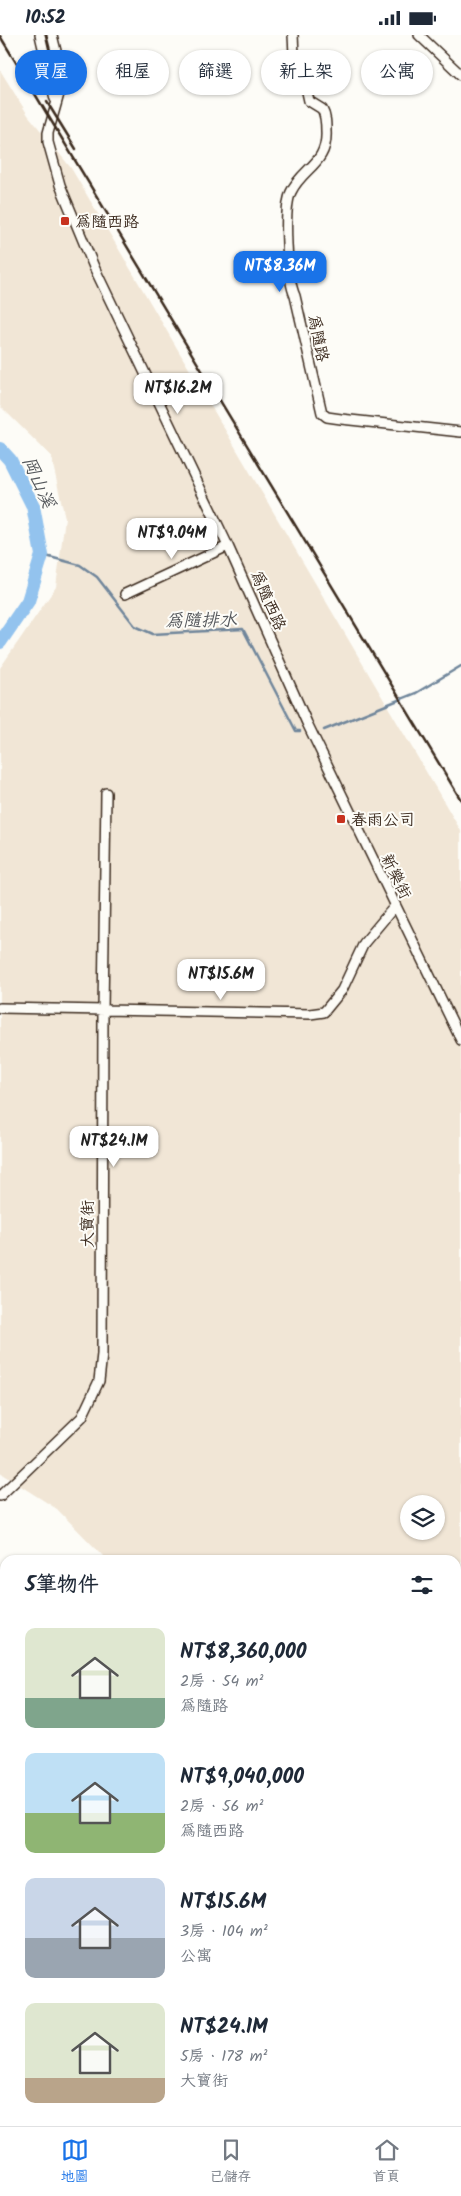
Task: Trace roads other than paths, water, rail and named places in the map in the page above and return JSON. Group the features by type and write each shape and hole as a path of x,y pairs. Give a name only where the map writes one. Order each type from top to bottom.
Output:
{"street":[{"path":"40,35 56,104"},
{"name":"為隨西路","path":"52,35 59,63 56,104 48,133 48,142 60,185 94,267 228,546 307,723"},
{"name":"為隨路","path":"293,35 295,74 305,83 309,101 322,109 326,121 325,150 290,193 287,224 290,283 322,413 327,417 461,432"},
{"path":"418,35 461,75"},
{"path":"125,594 228,546"},
{"name":"新樂街","path":"307,723 461,1040"},
{"name":"大寶街","path":"0,1496 82,1417 89,1406 99,1381 102,1355 106,793"},
{"path":"0,1008 310,1014 324,1012 342,990 364,943 395,905"}],"waterway":[{"name":"岡山溪","path":"0,449 10,460 33,506 42,555 28,601 0,642"},
{"name":"為隨排水","path":"42,555 80,565 97,577 135,626 153,634 243,629 296,731 300,731"},
{"name":"為隨排水","path":"324,730 416,693 461,666"}],"railway":[{"path":"0,36 461,800"},
{"path":"47,102 76,149"}],"place":[{"name":"為隨西路","path":"65,221"},
{"name":"春雨公司","path":"341,819"}]}
